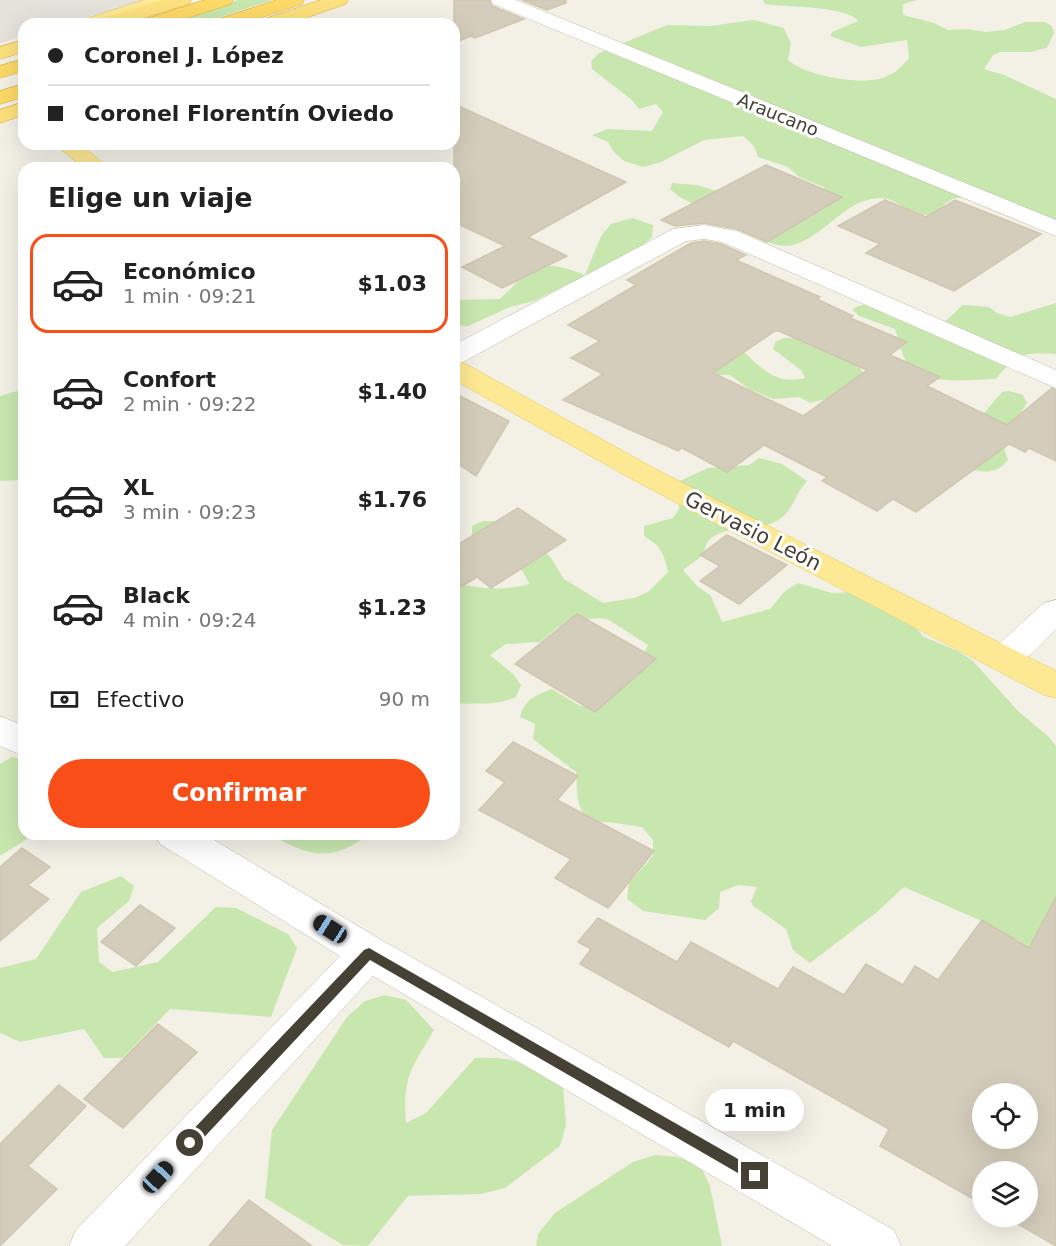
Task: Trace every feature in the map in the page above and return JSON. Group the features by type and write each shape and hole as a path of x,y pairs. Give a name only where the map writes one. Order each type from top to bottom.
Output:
{"highway":[{"path":"124,18 182,0"},
{"path":"169,18 224,0"},
{"path":"242,18 295,0"},
{"path":"286,18 339,0"},
{"path":"0,53 18,48"},
{"path":"0,72 18,67"},
{"path":"0,98 18,103"},
{"path":"0,117 18,108"}],"main road":[{"path":"108,18 163,0"},
{"path":"74,150 90,162"},
{"name":"Gervasio León","path":"460,372 649,477 1056,686"}],"street":[{"name":"Araucano","path":"500,0 1056,229"},
{"path":"460,353 681,234 704,232 728,236 1056,380"},
{"path":"1003,659 1056,611"},
{"path":"0,729 18,740"},
{"path":"183,840 369,953 876,1246"},
{"path":"93,1246 369,953"}],"shaded area":[{"path":"0,0 144,0 84,18 18,18 18,38 0,43"}],"green space":[{"path":"238,0 272,0 218,18 185,18"},
{"path":"763,0 917,0 903,4 903,15 934,23 948,30 967,29 986,32 1005,30 1025,22 1045,22 1052,26 1054,33 1047,48 1030,52 1000,52 993,55 984,69 1004,75 1056,99 1056,226 969,198 953,199 934,213 925,215 888,199 874,198 853,206 811,237 789,246 778,245 763,239 727,215 682,199 670,189 672,183 696,185 717,191 735,200 825,194 824,187 799,177 788,167 758,157 754,146 743,136 704,140 661,162 643,167 624,161 613,151 608,142 592,135 608,129 652,131 663,112 656,104 639,109 632,100 592,69 591,61 599,53 667,25 710,26 753,20 784,28 791,44 788,60 806,70 844,79 884,78 896,71 909,58 907,40 861,47 830,36 832,32 858,21 842,12 765,4"},
{"path":"632,218 653,225 652,237 629,258 595,277 572,282 534,301 510,307 468,326 460,326 460,300 500,299 521,279 538,268 557,267 585,275 601,236 611,224"},
{"path":"1056,303 1056,354 1022,356 1010,364 996,379 962,380 938,379 916,372 906,362 895,329 859,316 852,309 866,304 900,320 913,324 933,325 945,321 963,305 989,307 997,313 1010,317"},
{"path":"784,338 798,338 857,365 870,380 835,397 810,403 799,397 773,399 749,389 730,375 702,375 742,350 770,374 786,379 805,378 801,370 773,349 775,342"},
{"path":"18,391 18,480 0,481 0,396"},
{"path":"1009,391 1023,395 1027,403 1002,441 1008,460 998,469 988,472 965,468 978,420 1002,392"},
{"path":"759,458 782,464 807,481 789,510 780,519 756,527 722,532 714,536 707,543 702,555 683,570 697,586 711,596 722,622 770,609 785,591 798,583 832,593 865,592 904,615 924,637 958,651 973,661 1018,711 1049,737 1056,746 1056,966 1033,958 1021,942 984,922 904,887 877,912 810,963 793,950 786,929 753,906 751,901 757,887 738,885 720,892 719,908 705,920 643,911 627,899 629,883 653,856 653,840 642,827 592,822 586,817 578,800 576,772 533,739 535,724 520,717 532,698 552,689 580,706 598,705 629,655 645,651 648,645 609,620 599,618 573,621 558,627 540,642 506,644 490,655 513,674 521,685 516,697 492,703 460,704 460,584 473,587 511,588 529,584 525,575 513,561 472,537 472,526 483,521 515,522 551,558 564,579 603,603 634,598 648,592 668,572 661,551 655,543 644,536 644,526 673,518 679,509 680,481 708,468 749,465"},
{"path":"12,757 18,758 18,840 25,840 0,856 0,764"},
{"path":"280,840 360,840 343,849 320,854 296,848"},
{"path":"121,876 134,886 129,901 97,928 99,962 113,972 158,962 216,907 236,908 288,934 297,948 271,1017 170,1009 123,1058 104,1058 84,1029 20,1042 0,1033 0,968 36,959 81,892"},
{"path":"385,995 406,1000 434,1030 407,1083 406,1123 426,1113 475,1058 490,1058 513,1060 563,1087 566,1125 560,1146 505,1188 481,1194 408,1196 368,1246 343,1245 265,1198 272,1130 347,1017 365,1001"},
{"path":"655,1155 677,1157 700,1165 710,1186 722,1246 536,1246 538,1234 555,1213 633,1162"}],"building":[{"path":"454,0 489,0 492,6 524,19 475,38 471,36 460,41 460,18 454,18"},
{"path":"522,0 566,0 566,3 547,10"},
{"path":"460,107 626,182 528,237 567,256 502,288 462,267 505,246 460,225 460,162 454,162 454,150 460,150"},
{"path":"766,165 842,197 767,242 737,229 704,223 675,226 661,220"},
{"path":"885,200 926,217 955,200 1041,234 954,291 866,253 880,244 838,226"},
{"path":"704,241 721,244 746,255 736,260 820,297 817,299 853,316 850,318 907,342 890,355 940,377 927,386 1007,425 1052,388 1056,390 1056,461 1029,448 1025,452 1009,444 916,512 893,499 877,511 822,481 827,477 764,445 727,472 682,448 678,451 563,400 603,374 571,358 600,341 568,325 636,285 627,280 691,243","holes":["775,331 867,370 803,416 713,373"]},
{"path":"460,396 509,421 476,476 460,465"},
{"path":"518,508 566,540 491,588 477,577 460,587 460,543"},
{"path":"727,535 787,565 739,604 700,581 720,566 700,555"},
{"path":"577,614 656,659 595,712 515,664"},
{"path":"513,742 578,776 557,800 654,851 608,908 555,878 571,859 479,810 505,782 486,771"},
{"path":"22,848 50,867 28,885 49,899 0,941 0,867"},
{"path":"1056,897 1056,1246 1023,1227 1038,1227 1038,1161 972,1161 972,1198 880,1146 889,1129 733,1041 729,1047 580,964 591,949 578,942 598,918 677,962 691,942 778,989 793,967 844,995 866,964 903,985 915,966 938,980 982,920 1029,948"},
{"path":"140,905 175,928 136,966 101,942"},
{"path":"158,1024 197,1052 123,1128 84,1099"},
{"path":"59,1085 86,1106 28,1166 57,1189 0,1246 0,1144"},
{"path":"249,1200 312,1246 209,1246"}],"route":[{"path":"190,1143 369,953 755,1176"}]}
